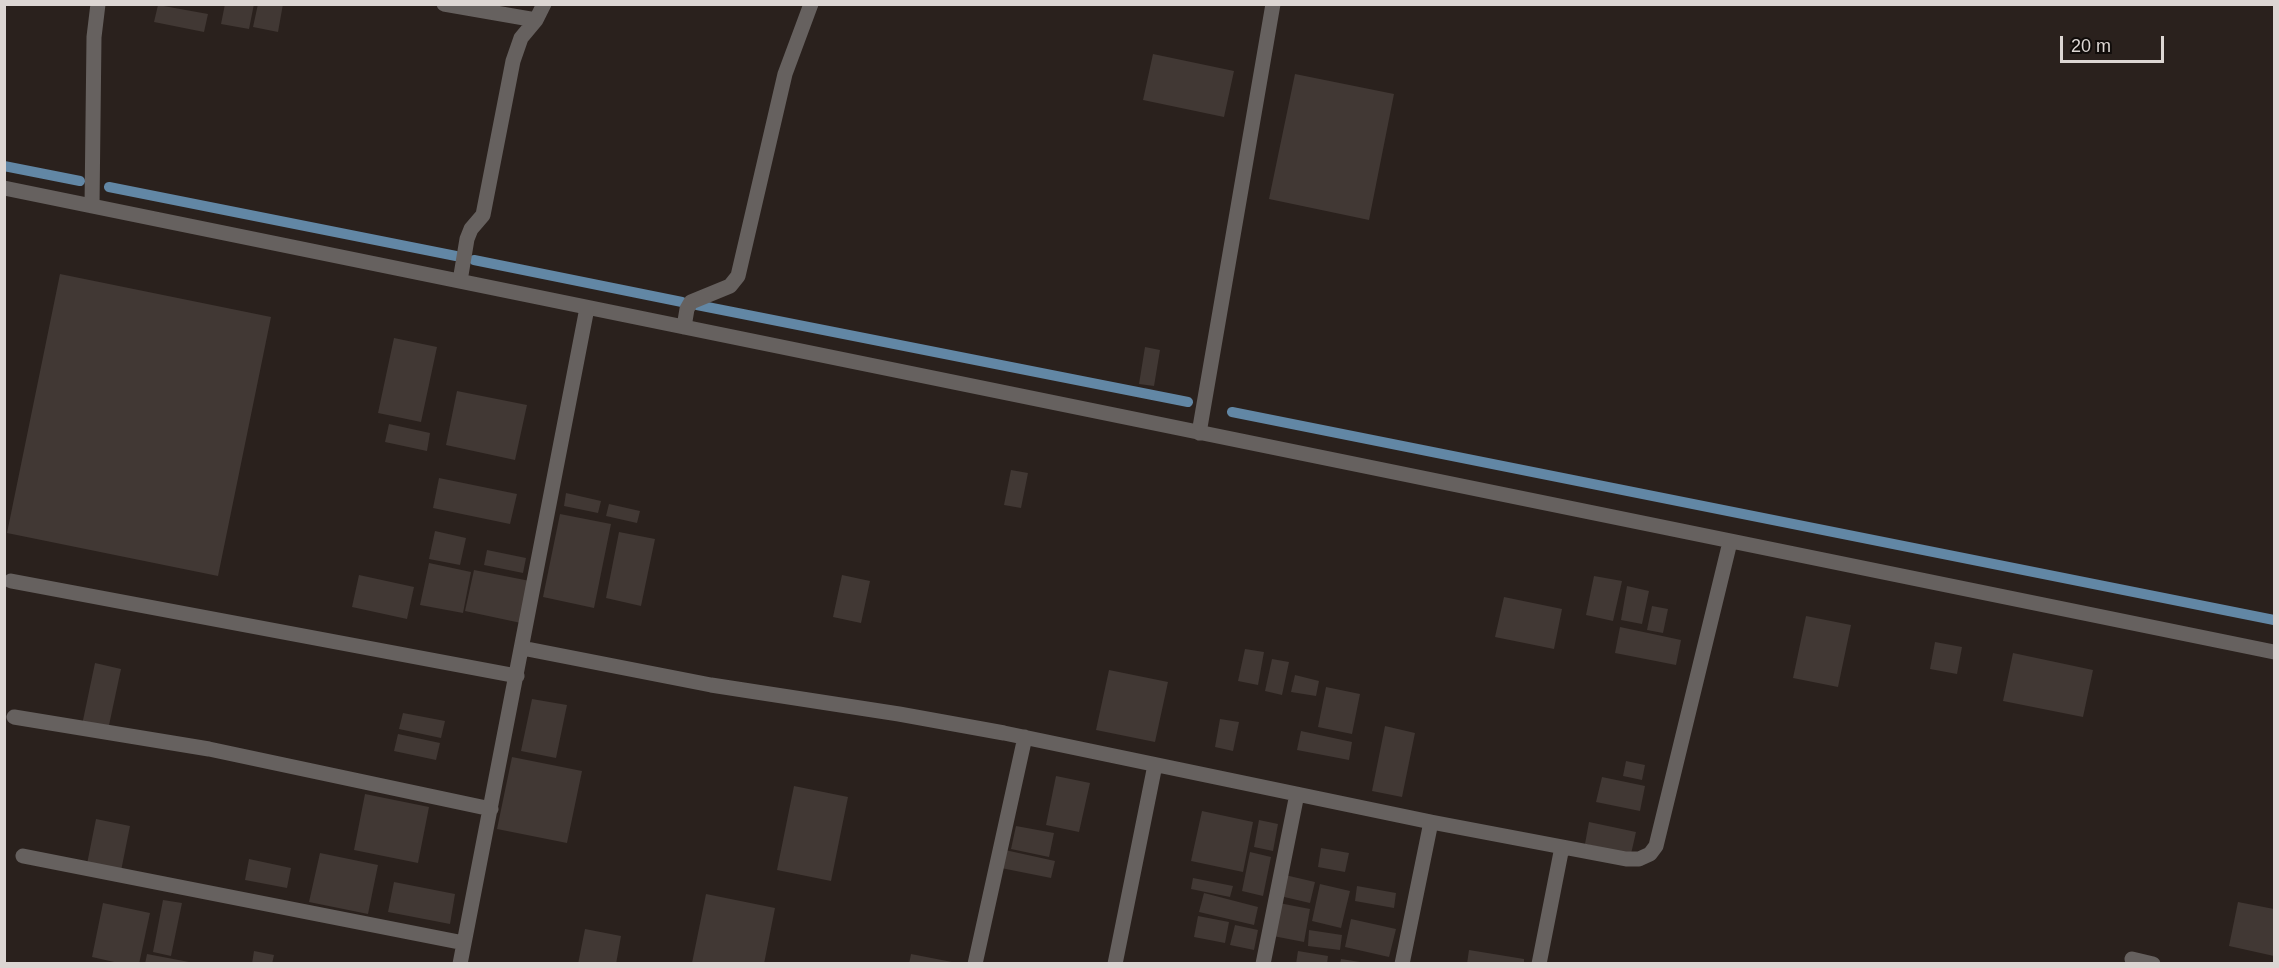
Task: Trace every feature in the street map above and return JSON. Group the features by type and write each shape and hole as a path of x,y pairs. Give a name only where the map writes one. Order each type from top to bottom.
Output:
{"street":[{"path":"92,206 94,36 98,4"},
{"path":"444,4 536,20"},
{"path":"460,281 467,239 471,229 483,215 513,61 521,38 536,20 544,4"},
{"path":"684,327 687,309 691,302 730,286 738,276 785,74 811,4"},
{"path":"1199,433 1273,4"},
{"path":"4,188 2274,652"},
{"path":"460,963 587,308"},
{"path":"522,648 711,685 899,714 1431,822 1626,859 1640,859 1650,854 1656,846 1730,542"},
{"path":"10,581 517,676"},
{"path":"14,717 209,749 491,809"},
{"path":"975,963 1024,738"},
{"path":"1115,963 1155,765"},
{"path":"1263,963 1297,794"},
{"path":"1402,963 1431,822"},
{"path":"1539,963 1562,847"},
{"path":"23,856 464,943"},
{"path":"2132,958 2153,963"}],"building":[{"path":"225,4 254,4 249,29 221,24"},
{"path":"258,4 283,4 278,32 253,27"},
{"path":"158,5 208,14 204,32 154,22"},
{"path":"1153,54 1234,71 1224,117 1143,100"},
{"path":"1295,74 1394,94 1369,220 1269,199"},
{"path":"60,274 271,317 218,576 7,533"},
{"path":"394,338 437,347 421,422 378,413"},
{"path":"1145,347 1160,350 1154,386 1139,384"},
{"path":"457,391 527,405 515,460 446,445"},
{"path":"389,424 430,433 427,451 385,442"},
{"path":"1011,470 1028,473 1021,508 1004,505"},
{"path":"439,478 517,494 510,524 433,508"},
{"path":"566,493 601,501 598,513 564,506"},
{"path":"609,504 640,511 637,523 606,516"},
{"path":"560,514 611,524 594,608 543,597"},
{"path":"435,531 466,538 460,565 429,559"},
{"path":"619,532 655,539 641,606 606,598"},
{"path":"487,550 526,558 523,573 484,565"},
{"path":"429,563 471,572 463,613 420,605"},
{"path":"474,570 530,581 521,623 465,611"},
{"path":"359,575 414,587 407,619 352,607"},
{"path":"842,575 870,581 861,623 833,617"},
{"path":"1594,576 1622,581 1613,621 1586,615"},
{"path":"1627,586 1649,591 1642,624 1621,620"},
{"path":"1504,597 1562,609 1554,649 1495,637"},
{"path":"1652,606 1668,609 1663,633 1647,630"},
{"path":"1806,616 1851,625 1838,687 1793,678"},
{"path":"1620,627 1681,640 1676,665 1615,653"},
{"path":"1935,642 1962,647 1957,674 1930,669"},
{"path":"1245,649 1264,652 1258,685 1238,681"},
{"path":"2013,653 2093,670 2083,717 2003,701"},
{"path":"1272,659 1289,662 1282,695 1265,691"},
{"path":"95,663 121,669 108,730 82,725"},
{"path":"1109,670 1168,682 1155,742 1096,730"},
{"path":"1295,675 1319,681 1316,696 1291,692"},
{"path":"1326,687 1360,694 1352,734 1318,727"},
{"path":"532,699 567,705 556,758 521,751"},
{"path":"403,713 445,721 441,738 399,729"},
{"path":"1220,719 1239,722 1233,751 1215,747"},
{"path":"1385,726 1415,733 1402,797 1372,791"},
{"path":"1301,731 1352,742 1349,760 1297,750"},
{"path":"398,734 440,743 436,760 394,751"},
{"path":"512,757 582,771 567,843 497,829"},
{"path":"1626,761 1645,765 1642,780 1623,776"},
{"path":"1056,776 1090,783 1079,832 1046,825"},
{"path":"1602,777 1645,786 1640,811 1596,802"},
{"path":"794,786 848,797 831,881 777,870"},
{"path":"365,794 429,807 418,863 354,850"},
{"path":"1202,811 1253,822 1243,872 1191,861"},
{"path":"96,819 130,826 121,871 87,864"},
{"path":"1259,820 1278,824 1273,851 1254,847"},
{"path":"1589,822 1636,832 1631,854 1585,844"},
{"path":"1016,826 1054,833 1049,857 1011,849"},
{"path":"1321,848 1349,853 1345,872 1318,867"},
{"path":"1005,850 1055,861 1051,878 1001,868"},
{"path":"1250,852 1271,857 1263,896 1242,891"},
{"path":"320,853 378,865 368,914 309,902"},
{"path":"249,859 291,868 287,888 245,880"},
{"path":"1285,875 1315,882 1310,903 1280,896"},
{"path":"1193,878 1233,886 1230,897 1191,889"},
{"path":"394,882 455,894 450,924 388,912"},
{"path":"1320,884 1350,891 1341,928 1312,921"},
{"path":"1357,886 1396,893 1394,908 1355,901"},
{"path":"1204,893 1258,907 1254,925 1199,912"},
{"path":"706,894 775,908 764,964 692,963"},
{"path":"163,900 182,903 171,956 153,952"},
{"path":"2238,902 2274,909 2274,956 2229,946"},
{"path":"103,903 150,913 139,964 123,964 92,957"},
{"path":"1279,903 1310,909 1304,942 1273,936"},
{"path":"1198,916 1229,922 1225,943 1194,937"},
{"path":"1351,919 1396,929 1389,957 1345,947"},
{"path":"1235,925 1258,930 1254,950 1230,945"},
{"path":"585,929 621,936 616,964 578,964"},
{"path":"1309,930 1342,935 1340,950 1308,946"},
{"path":"1469,950 1524,959 1524,964 1467,964"},
{"path":"254,951 274,955 272,964 252,964"},
{"path":"1298,951 1328,956 1327,964 1296,964"},
{"path":"147,954 189,962 189,964 145,964"},
{"path":"911,954 952,962 952,964 909,964"},
{"path":"1341,959 1360,962 1360,964 1340,964"}],"waterway":[{"path":"4,166 80,181"},
{"path":"109,187 456,256"},
{"path":"474,260 682,302"},
{"path":"697,305 1188,402"},
{"path":"1232,412 2274,620"}]}
